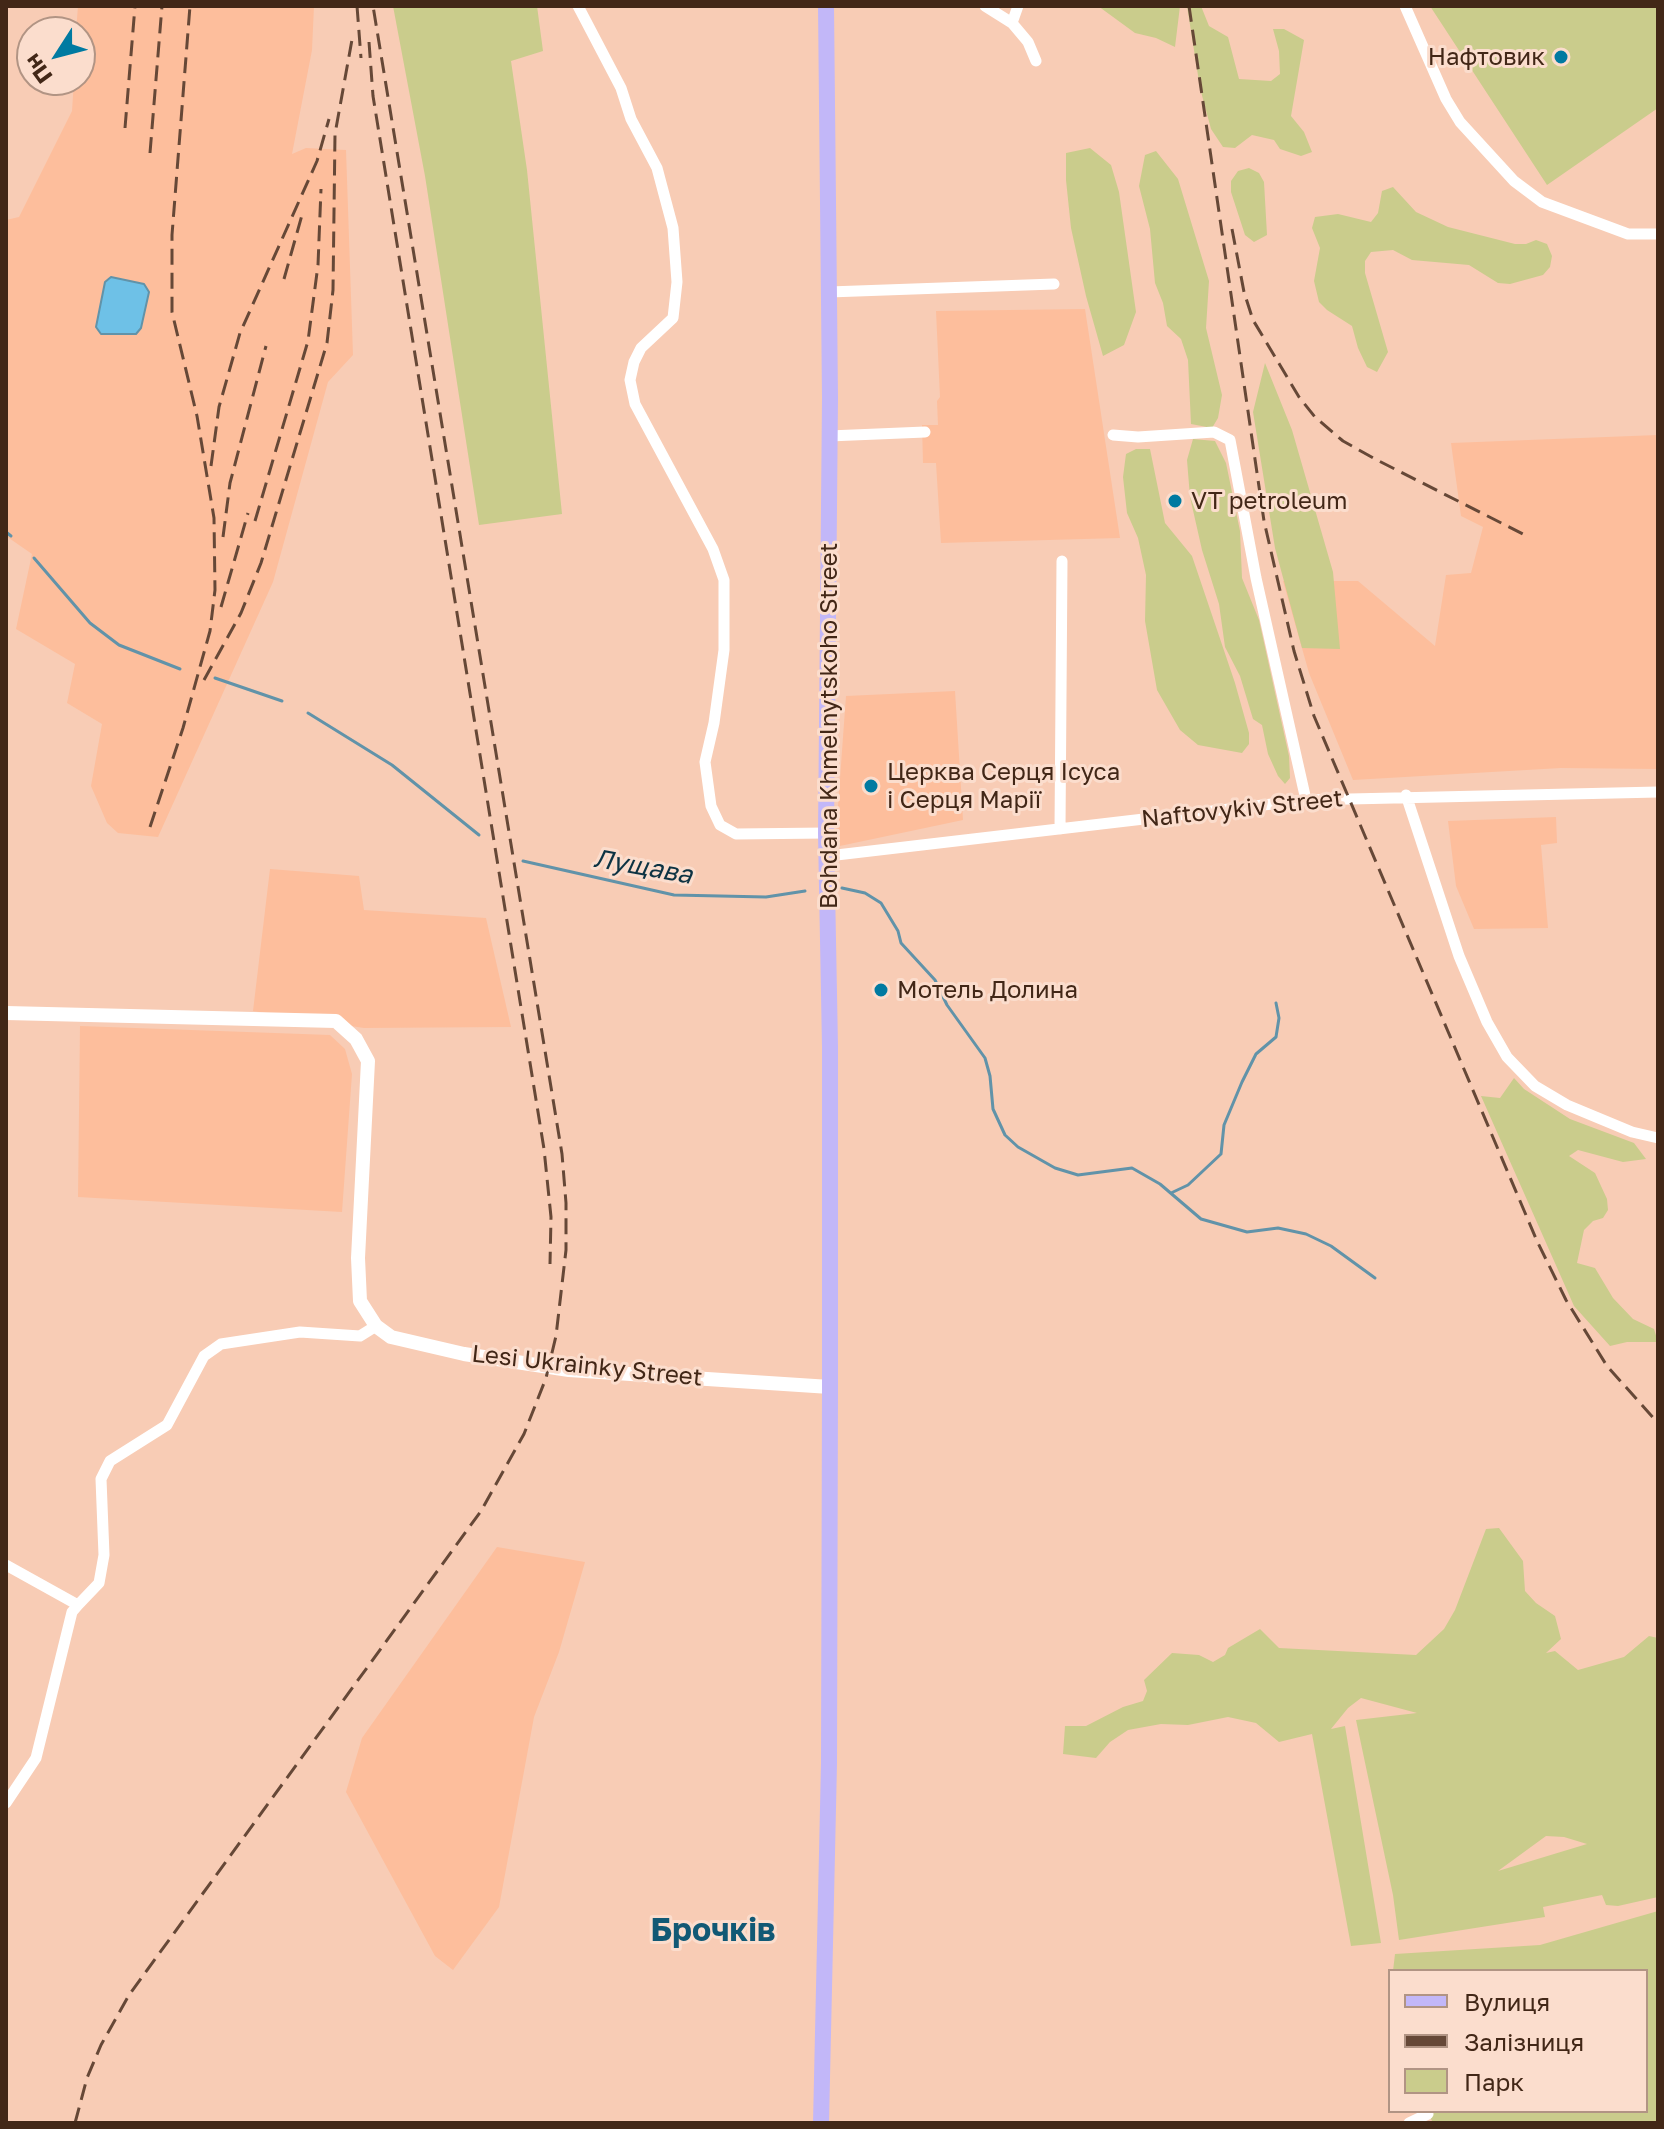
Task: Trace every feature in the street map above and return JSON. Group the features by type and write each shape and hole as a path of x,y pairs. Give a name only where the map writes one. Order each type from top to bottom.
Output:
{"main road":[{"name":"Bohdana Khmelnytskoho Street","path":"821,2123 829,1763 830,1447 826,6"}],"street":[{"path":"578,6 621,88 631,119 657,168 673,228 677,282 673,318 641,348 630,380 635,404 713,549 724,580 724,650 705,762 711,806 720,825 736,834 826,833"},
{"path":"985,6 1012,23 1028,42 1036,61"},
{"path":"1012,23 1018,6"},
{"path":"1405,6 1453,111 1514,181 1542,202 1628,234 1658,234"},
{"path":"829,292 1054,284"},
{"path":"829,436 925,432"},
{"path":"1113,435 1138,437 1214,432 1230,440 1256,578 1306,800"},
{"path":"1060,829 1062,561"},
{"name":"Naftovykiv Street","path":"828,856 1306,800 1406,795 1658,792"},
{"path":"1406,795 1459,956 1487,1022 1507,1057 1535,1086 1567,1105 1603,1122 1658,1138"},
{"path":"6,1013 336,1021 356,1039 368,1061 358,1258 360,1301 376,1326 360,1336 300,1332 221,1344 204,1356 167,1425 110,1461 101,1479 104,1555 99,1583 72,1612 36,1758 6,1803"},
{"name":"Lesi Ukrainky Street","path":"376,1326 391,1337 505,1361 569,1370 830,1387"},
{"path":"6,1565 78,1605"},
{"path":"1409,2123 1428,2114"}],"shaded area":[{"path":"78,6 314,6 312,50 292,154 306,148 346,150 353,355 328,382 273,582 158,837 118,833 107,823 91,786 102,724 67,703 75,664 16,629 32,554 6,536 6,220 19,217 72,111 73,96 96,96 96,16 77,16"},
{"path":"1085,309 1120,538 941,543 936,463 923,463 922,425 938,425 937,401 940,397 936,311"},
{"path":"1658,435 1658,769 1561,768 1353,780 1309,673 1283,581 1358,581 1435,646 1446,575 1471,573 1483,527 1461,516 1451,443"},
{"path":"955,691 963,820 835,847 846,696"},
{"path":"1556,817 1557,843 1541,845 1548,928 1474,929 1456,886 1448,821"},
{"path":"270,869 359,876 364,910 486,918 511,1027 364,1028 253,1011"},
{"path":"80,1026 330,1035 345,1049 352,1074 342,1212 78,1197"},
{"path":"497,1547 585,1562 559,1652 534,1717 499,1907 453,1970 435,1956 346,1792 362,1738"}],"green space":[{"path":"393,6 537,6 543,51 511,61 527,170 562,514 479,525 425,176"},
{"path":"1098,6 1180,6 1175,47 1135,33"},
{"path":"1187,6 1201,6 1209,26 1228,37 1239,79 1271,81 1280,74 1279,51 1273,29 1284,29 1304,40 1291,116 1304,132 1312,152 1301,156 1280,149 1274,140 1252,135 1235,148 1223,147 1211,129 1200,88"},
{"name":"Нафтовик","path":"1430,6 1658,6 1658,108 1547,185"},
{"path":"1090,148 1111,165 1119,192 1136,312 1124,345 1103,356 1071,228 1066,180 1066,153"},
{"path":"1156,151 1178,179 1209,281 1206,328 1222,395 1218,418 1212,428 1191,424 1188,360 1181,339 1167,326 1155,283 1150,229 1139,186 1145,155"},
{"path":"1249,168 1259,173 1264,182 1267,235 1254,242 1245,235 1231,192 1231,181 1238,171"},
{"path":"1393,187 1416,212 1448,227 1515,244 1536,240 1547,244 1552,256 1550,267 1543,275 1510,284 1498,283 1469,265 1412,260 1393,250 1371,252 1365,261 1365,273 1388,352 1377,372 1367,367 1352,326 1319,302 1314,281 1320,248 1312,228 1315,217 1338,214 1371,222 1378,213 1382,191"},
{"path":"1265,363 1292,430 1333,572 1340,649 1302,648 1275,548 1253,412"},
{"path":"1193,439 1215,441 1226,463 1240,531 1242,578 1259,620 1289,756 1290,778 1285,784 1268,754 1262,725 1253,719 1240,676 1225,647 1219,604 1190,497 1187,460"},
{"path":"1136,449 1150,449 1165,523 1192,556 1249,733 1249,744 1242,753 1198,745 1180,730 1157,690 1145,621 1146,575 1138,538 1127,513 1123,477 1126,454"},
{"path":"1514,1078 1524,1089 1570,1119 1634,1143 1646,1159 1623,1162 1578,1150 1569,1156 1595,1173 1607,1199 1608,1210 1603,1218 1593,1221 1584,1230 1577,1263 1595,1268 1613,1298 1633,1319 1654,1329 1658,1342 1627,1342 1610,1346 1574,1306 1481,1096 1500,1098"},
{"path":"1499,1528 1523,1561 1525,1591 1555,1616 1561,1639 1546,1653 1555,1651 1578,1670 1624,1657 1649,1636 1658,1638 1658,1897 1618,1906 1606,1905 1602,1895 1543,1907 1545,1917 1399,1940 1393,1895 1356,1720 1417,1713 1361,1698 1331,1729 1345,1726 1381,1943 1351,1946 1312,1734 1279,1742 1256,1723 1228,1717 1188,1725 1161,1724 1128,1730 1110,1742 1096,1758 1063,1754 1065,1726 1086,1726 1123,1707 1143,1701 1147,1691 1144,1680 1172,1653 1199,1655 1213,1662 1225,1655 1228,1648 1260,1629 1279,1648 1416,1655 1444,1629 1455,1610 1486,1529","holes":["1546,1836 1564,1837 1587,1844 1498,1871"]},
{"path":"1658,1911 1658,2123 1433,2123 1428,2113 1648,2113 1648,1969 1393,1969 1395,1954 1540,1945"}],"water":[{"path":"111,277 144,284 149,292 141,328 136,334 101,334 96,327 105,282"}],"waterway":[{"name":"Лущава","path":"6,532 11,536"},
{"name":"Лущава","path":"34,558 90,623 119,645 180,669"},
{"name":"Лущава","path":"215,678 282,701"},
{"name":"Лущава","path":"308,713 392,765 479,835"},
{"name":"Лущава","path":"523,861 674,895 766,897 805,891"},
{"name":"Лущава","path":"842,888 865,893 881,903 898,931 901,943 935,980 947,1005 985,1058 993,1109 1005,1135 1018,1147 1055,1168 1078,1175 1132,1168 1160,1184 1201,1219 1247,1232 1278,1228 1306,1234 1331,1246 1375,1278"},
{"path":"1171,1193 1188,1185 1221,1154 1224,1125 1242,1082 1256,1054 1276,1037 1279,1018 1276,1003"}],"railway":[{"path":"125,128 135,6"},
{"path":"150,153 162,6"},
{"path":"150,827 183,728 210,631 215,590 214,518 197,416 172,312 172,235 190,6"},
{"path":"357,6 361,58"},
{"path":"75,2123 87,2078 101,2045 129,1995 481,1511 524,1434 546,1378 556,1336 566,1250 562,1154 373,6"},
{"path":"1189,6 1264,521 1294,651 1314,716 1537,1241 1566,1300 1607,1366 1658,1423"},
{"path":"204,680 241,613 261,563 327,343 333,290 335,134 353,34"},
{"path":"369,42 373,96 544,1149 551,1217 550,1264"},
{"path":"211,466 219,407 240,333 317,161 329,119"},
{"path":"255,521 308,341 318,265 321,189"},
{"path":"284,279 302,215"},
{"path":"1232,229 1244,292 1253,320 1299,397 1315,417 1343,441 1375,459 1527,536"},
{"path":"223,537 230,483 266,346"},
{"path":"221,607 248,513"}],"place":[{"name":"Нафтовик","path":"1561,57"},
{"name":"VT petroleum","path":"1175,501"},
{"name":"Церква Серця Ісуса і Серця Марії","path":"871,786"},
{"name":"Мотель Долина","path":"881,990"}],"district":[{"name":"Брочків","path":"713,1931"}]}
